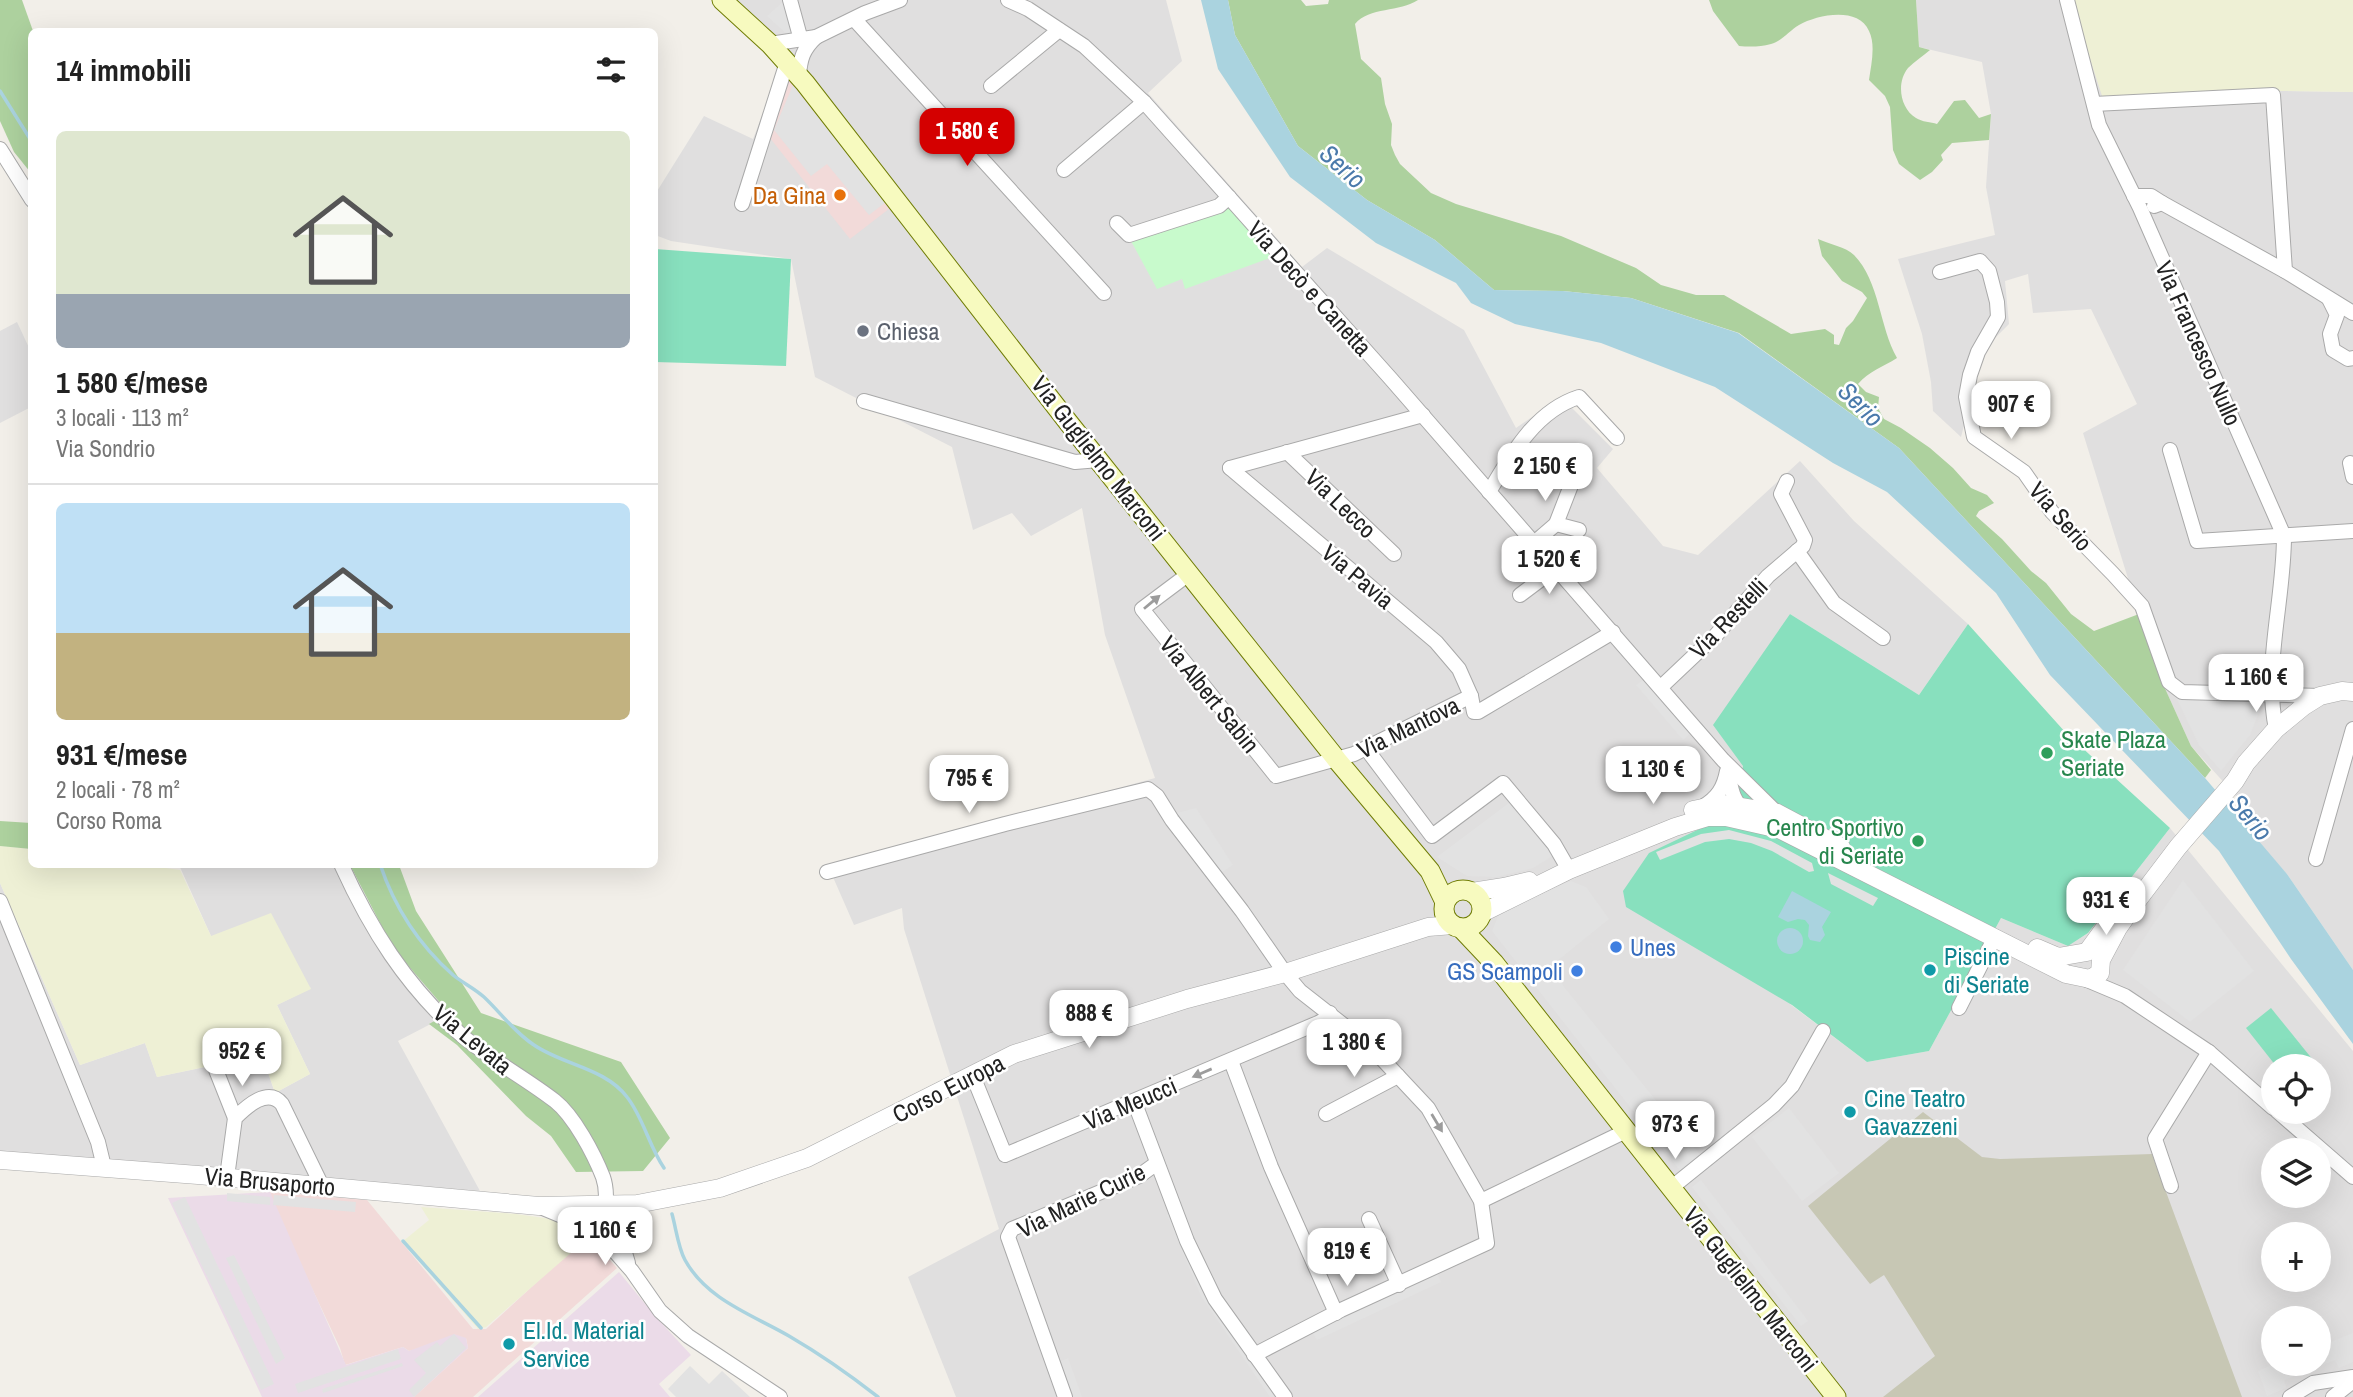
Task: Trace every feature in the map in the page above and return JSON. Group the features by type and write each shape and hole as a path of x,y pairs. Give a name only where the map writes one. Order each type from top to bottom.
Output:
{"main road":[{"name":"Via Guglielmo Marconi","path":"722,0 793,69 1337,760 1455,898"},
{"path":"1457,927 1447,919 1455,898 1481,902 1483,950"},
{"name":"Corso Europa","path":"1457,927 1472,926 1481,915"},
{"name":"Via Guglielmo Marconi","path":"1457,927 1483,950 1836,1397"}],"street":[{"path":"790,0 801,40"},
{"path":"770,44 816,37 865,13 900,0"},
{"name":"Via Decò e Canetta","path":"1008,0 1028,9 1084,46 1144,102 1393,378 1489,492 1661,687 1726,766 1777,813 2049,954 2089,966 2125,996 2209,1052 2261,1098"},
{"name":"Via Francesco Nullo","path":"2067,0 2099,125 2144,217 2284,536 2284,562 2270,693 2281,725"},
{"path":"855,20 1104,293"},
{"path":"991,86 1059,30"},
{"path":"742,204 793,69 806,46 816,37"},
{"path":"2094,104 2273,95 2285,271"},
{"path":"1064,170 1144,102"},
{"path":"0,149 28,194"},
{"path":"2134,196 2151,197 2285,271 2353,313"},
{"name":"Via Decò e Canetta","path":"1117,223 1129,235 1219,206 1229,197"},
{"path":"2144,217 2152,207 2162,203"},
{"name":"Via Serio","path":"1940,272 1980,261 1989,271 1997,302 1998,317 1978,352 1966,397 1974,437 2024,472 2052,512 2141,606 2169,682 2182,692 2270,693"},
{"path":"2328,298 2337,315 2330,334 2333,349 2348,359 2353,358"},
{"path":"1489,492 1524,436 1564,401 1578,397 1617,439"},
{"path":"864,401 1075,462 1099,460"},
{"name":"Via Lecco","path":"1230,468 1423,415"},
{"path":"2170,450 2197,541 2353,531"},
{"name":"Via Lecco","path":"1287,452 1394,554"},
{"name":"Via Pavia","path":"1230,468 1436,642 1459,669 1471,696"},
{"path":"1534,543 1556,524 1575,475"},
{"path":"1787,481 1781,494 1805,540 1803,547 1797,551 1834,603 1884,638"},
{"path":"1556,524 1579,530"},
{"name":"Via Restelli","path":"1661,687 1716,635 1768,576 1797,551"},
{"path":"1520,595 1556,568"},
{"name":"Via Albert Sabin","path":"1190,573 1142,609 1276,776 1337,760"},
{"name":"Via Mantova","path":"1337,760 1471,696 1474,712 1478,712 1613,632"},
{"path":"2270,693 2320,696 2342,691 2353,694"},
{"path":"2281,725 2312,706 2353,694"},
{"path":"2281,725 2290,707 2287,695"},
{"path":"2089,966 2174,845 2281,725 2320,696"},
{"path":"2316,859 2353,729"},
{"path":"1371,755 1433,836 1503,783 1554,844 1569,870"},
{"path":"1702,807 1713,801 1721,790 1726,766"},
{"name":"Via Decò e Canetta","path":"1726,766 1739,807 1819,844 1845,863 2066,974 2089,966"},
{"path":"827,872 992,827 1148,789 1157,796 1284,973 1300,991 1369,1045 1428,1108 1481,1201 1487,1243 1336,1313 1254,1356"},
{"name":"Corso Europa","path":"1630,846 1650,828 1702,807 1721,804 1777,813"},
{"name":"Corso Europa","path":"1481,915 1569,870 1675,827 1708,817 1726,817 1779,829 1845,863"},
{"name":"Via Levata","path":"343,868 360,906 388,953 419,991 459,1032 501,1066 557,1102 574,1123 615,1204"},
{"name":"Corso Europa","path":"1455,898 1569,870"},
{"path":"1428,927 1455,898"},
{"path":"0,901 98,1142 104,1167"},
{"name":"Corso Europa","path":"755,1177 807,1158 1014,1054 1428,927 1457,927"},
{"path":"1959,1008 1995,937"},
{"name":"Via Meucci","path":"973,1076 1005,1155 1318,1023 1330,1013"},
{"path":"1671,1188 1774,1105 1792,1086 1822,1031"},
{"path":"2171,1186 2155,1139 2209,1052"},
{"path":"1231,1061 1271,1167 1336,1313"},
{"path":"216,1070 234,1118 227,1177"},
{"path":"1326,1114 1398,1076"},
{"path":"234,1118 252,1103 270,1096 277,1097 322,1186"},
{"path":"1134,1101 1188,1241 1215,1299 1285,1397"},
{"name":"Via Decò e Canetta","path":"2291,1124 2353,1177"},
{"path":"1481,1201 1626,1131"},
{"name":"Via Brusaporto","path":"0,1160 227,1177 539,1206 615,1204 682,1196 755,1177"},
{"name":"Via Marie Curie","path":"1065,1397 1008,1237 1012,1228 1139,1176 1157,1163"},
{"path":"604,1239 603,1215 615,1204"},
{"name":"Via Brusaporto","path":"615,1204 618,1229 632,1270"},
{"name":"Via Brusaporto","path":"539,1206 604,1239 632,1270 660,1311 688,1336 780,1397"},
{"path":"1369,1219 1399,1284"},
{"path":"2334,1379 2337,1384 2336,1395"},
{"path":"2293,1396 2313,1382 2353,1379"},
{"path":"2336,1395 2353,1379"}],"shaded area":[{"path":"730,0 1166,0 1182,61 1148,93 1302,267 1327,248 1464,330 1516,428 1561,397 1613,449 1597,468 1663,546 1698,555 1800,461 1854,521 1968,624 1919,695 1790,614 1743,766 1735,812 1790,1004 1867,1062 1929,1051 2001,918 2068,946 2088,933 2170,828 2353,1051 2353,1397 956,1397 908,1277 999,1229 904,929 902,908 854,925 829,868 1155,778 1105,635 1082,508 1031,536 1012,513 973,530 952,447 815,377 791,259 671,241 658,236 658,190 704,116 753,139 787,52"},
{"path":"785,0 794,31 789,36 767,16"},
{"path":"1916,0 2071,0 2280,91 2353,92 2353,970 2287,874 2261,845 2247,808 2191,746 2163,684 2083,433 2137,404 2091,309 2033,313 2028,274 2005,281 2009,324 1996,337 1980,363 1961,437 1933,411 1931,382 1922,334 1898,259 1995,235 1986,187 1991,114 1982,62 1919,47"},
{"path":"2071,0 2353,0 2353,92 2280,91 2103,99"},
{"path":"789,74 894,205 850,239 766,133"},
{"path":"793,85 886,202 869,215 827,164 811,176 774,130"},
{"path":"17,322 28,346 28,409 0,423 0,331"},
{"path":"1643,680 1690,734 1683,740 1636,685"},
{"path":"2176,697 2264,699 2250,735 2221,771 2199,745"},
{"path":"1509,803 1554,855 1533,868 1496,877 1467,876 1437,857"},
{"path":"1196,808 1233,865 1221,873 1177,813"},
{"path":"1729,830 1771,841 1812,863 1814,871 1809,872 1772,851 1751,843 1729,839 1705,842 1660,860 1656,852 1701,834"},
{"path":"0,846 28,849 28,868 180,870 211,936 271,913 311,989 277,1005 310,1074 275,1093 259,1046 205,1067 157,1077 145,1043 80,1065 0,883"},
{"path":"180,868 352,868 393,948 450,1014 398,1041 480,1191 0,1151 0,883 80,1065 145,1043 157,1077 205,1067 259,1046 275,1093 310,1074 277,1005 311,988 211,936"},
{"path":"1828,873 1878,898 1873,906 1831,884"},
{"path":"2183,880 2254,971 2190,1022 2123,970"},
{"path":"1571,881 1586,887 1609,919 1557,961 1556,974 1701,1156 1682,1173 1492,931 1498,916 1511,903"},
{"path":"1789,1108 1839,1173 1802,1201 1752,1137"},
{"path":"1923,1112 1982,1157 2000,1159 2152,1154 2242,1397 1883,1397 1935,1356 1884,1275 1870,1284 1808,1206"},
{"path":"1701,1180 1808,1321 1801,1326 1692,1187"},
{"path":"270,1192 367,1200 473,1329 486,1329 588,1235 617,1268 473,1397 414,1397 468,1348 466,1338 409,1351 403,1347 345,1365 340,1348 273,1205"},
{"path":"270,1192 346,1365 403,1347 409,1351 454,1334 466,1338 468,1348 414,1397 262,1397 168,1198"},
{"path":"227,1193 270,1197 270,1205 227,1201"},
{"path":"274,1195 356,1202 355,1212 273,1205"},
{"path":"185,1197 274,1384 261,1390 172,1203"},
{"path":"421,1207 551,1219 588,1238 486,1327 478,1329 402,1242 429,1220"},
{"path":"1173,1210 1205,1285 1279,1397 1270,1397 1201,1296 1167,1215"},
{"path":"234,1255 285,1358 276,1364 226,1258"},
{"path":"619,1272 691,1355 659,1384 670,1397 478,1397"},
{"path":"1437,1274 1441,1282 1317,1340 1312,1332"},
{"path":"2353,1333 2353,1362 2339,1368 2335,1360 2331,1362 2331,1342"},
{"path":"454,1334 466,1348 414,1397 409,1390 426,1373 414,1360 437,1342 440,1346"},
{"path":"398,1349 401,1359 298,1393 295,1384"},
{"path":"1068,1358 1082,1397 1072,1397 1059,1362"},
{"path":"402,1363 403,1366 323,1393 322,1389"},
{"path":"690,1366 709,1384 722,1371 750,1397 676,1397 668,1389"},
{"path":"2261,1370 2261,1376 2294,1376 2284,1380 2286,1388 2267,1396 2258,1371"}],"green space":[{"path":"0,0 22,0 32,28 28,28 28,169 14,152 0,121"},
{"path":"1228,0 1301,0 1306,6 1328,4 1329,0 1418,0 1368,15 1355,24 1361,59 1381,78 1385,104 1392,124 1391,145 1400,164 1431,193 1456,204 1561,236 1636,268 1661,285 1696,295 1724,295 1791,334 1825,329 1834,335 1834,344 1839,345 1846,328 1867,298 1862,292 1842,281 1822,256 1818,239 1851,252 1869,278 1897,358 1871,372 1858,384 1866,392 1879,397 1878,408 1884,419 1930,448 1971,488 1987,495 1994,503 1979,511 1976,516 2046,583 2071,614 2094,631 2139,614 2163,684 2191,746 2211,770 2205,778 1899,448 1739,333 1631,298 1563,291 1494,290 1435,240 1367,200 1298,146 1235,35"},
{"path":"1709,0 1916,0 1919,47 1930,50 1904,74 1901,95 1906,108 1918,119 1937,124 1954,101 1965,100 1979,118 1991,114 1989,140 1952,143 1941,155 1943,160 1920,180 1899,164 1893,150 1890,107 1885,96 1869,80 1872,42 1864,23 1847,15 1826,16 1799,25 1771,44 1739,46 1713,11"},
{"path":"1232,207 1273,257 1185,289 1182,279 1157,289 1131,241"},
{"path":"658,249 791,259 786,366 658,362"},
{"name":"Centro Sportivo di Seriate","path":"1790,614 1919,695 1968,624 2066,733 2170,828 2088,933 2068,946 2001,918 1929,1051 1867,1062 1792,1005 1626,907 1623,891 1649,853 1735,812 1743,766 1713,725"},
{"path":"0,821 28,823 28,849 0,846"},
{"path":"352,868 400,868 416,911 481,1013 621,1062 670,1138 643,1171 576,1172 551,1136 526,1116 457,1045 429,1024 449,1013 393,948"},
{"path":"2271,1008 2308,1054 2267,1054 2246,1028"}],"water":[{"path":"1201,0 1228,0 1235,35 1298,146 1367,200 1435,240 1494,290 1563,291 1631,298 1738,333 1899,448 2205,778 2287,874 2353,970 2353,1044 2291,959 2219,851 2050,675 1996,593 1887,492 1833,463 1715,387 1601,343 1515,324 1471,303 1456,283 1376,243 1290,177 1218,69"},
{"path":"1792,891 1831,912 1822,927 1825,935 1820,942 1810,940 1809,925 1805,920 1788,922 1778,917"},
{"path":"1790,928 1799,932 1803,941 1799,950 1790,954 1781,950 1777,941 1781,932"}],"waterway":[{"path":"0,91 28,136"},
{"path":"382,868 400,911 418,938 440,963 484,997 527,1040 545,1052 596,1073 618,1087 633,1105 664,1168"},
{"path":"672,1214 685,1260 705,1286 732,1305 812,1350 878,1397"},
{"path":"403,1241 481,1328"}],"place":[{"name":"Da Gina","path":"840,195"},
{"name":"Chiesa","path":"863,331"},
{"name":"Skate Plaza Seriate","path":"2047,753"},
{"name":"Centro Sportivo di Seriate","path":"1918,841"},
{"name":"Unes","path":"1616,947"},
{"name":"Piscine di Seriate","path":"1930,970"},
{"name":"GS Scampoli","path":"1577,971"},
{"name":"Cine Teatro Gavazzeni","path":"1850,1112"},
{"name":"El.Id. Material Service","path":"509,1344"}],"water label":[{"name":"Serio","path":"1343,166"},
{"name":"Serio","path":"1861,404"},
{"name":"Serio","path":"2251,817"}]}
